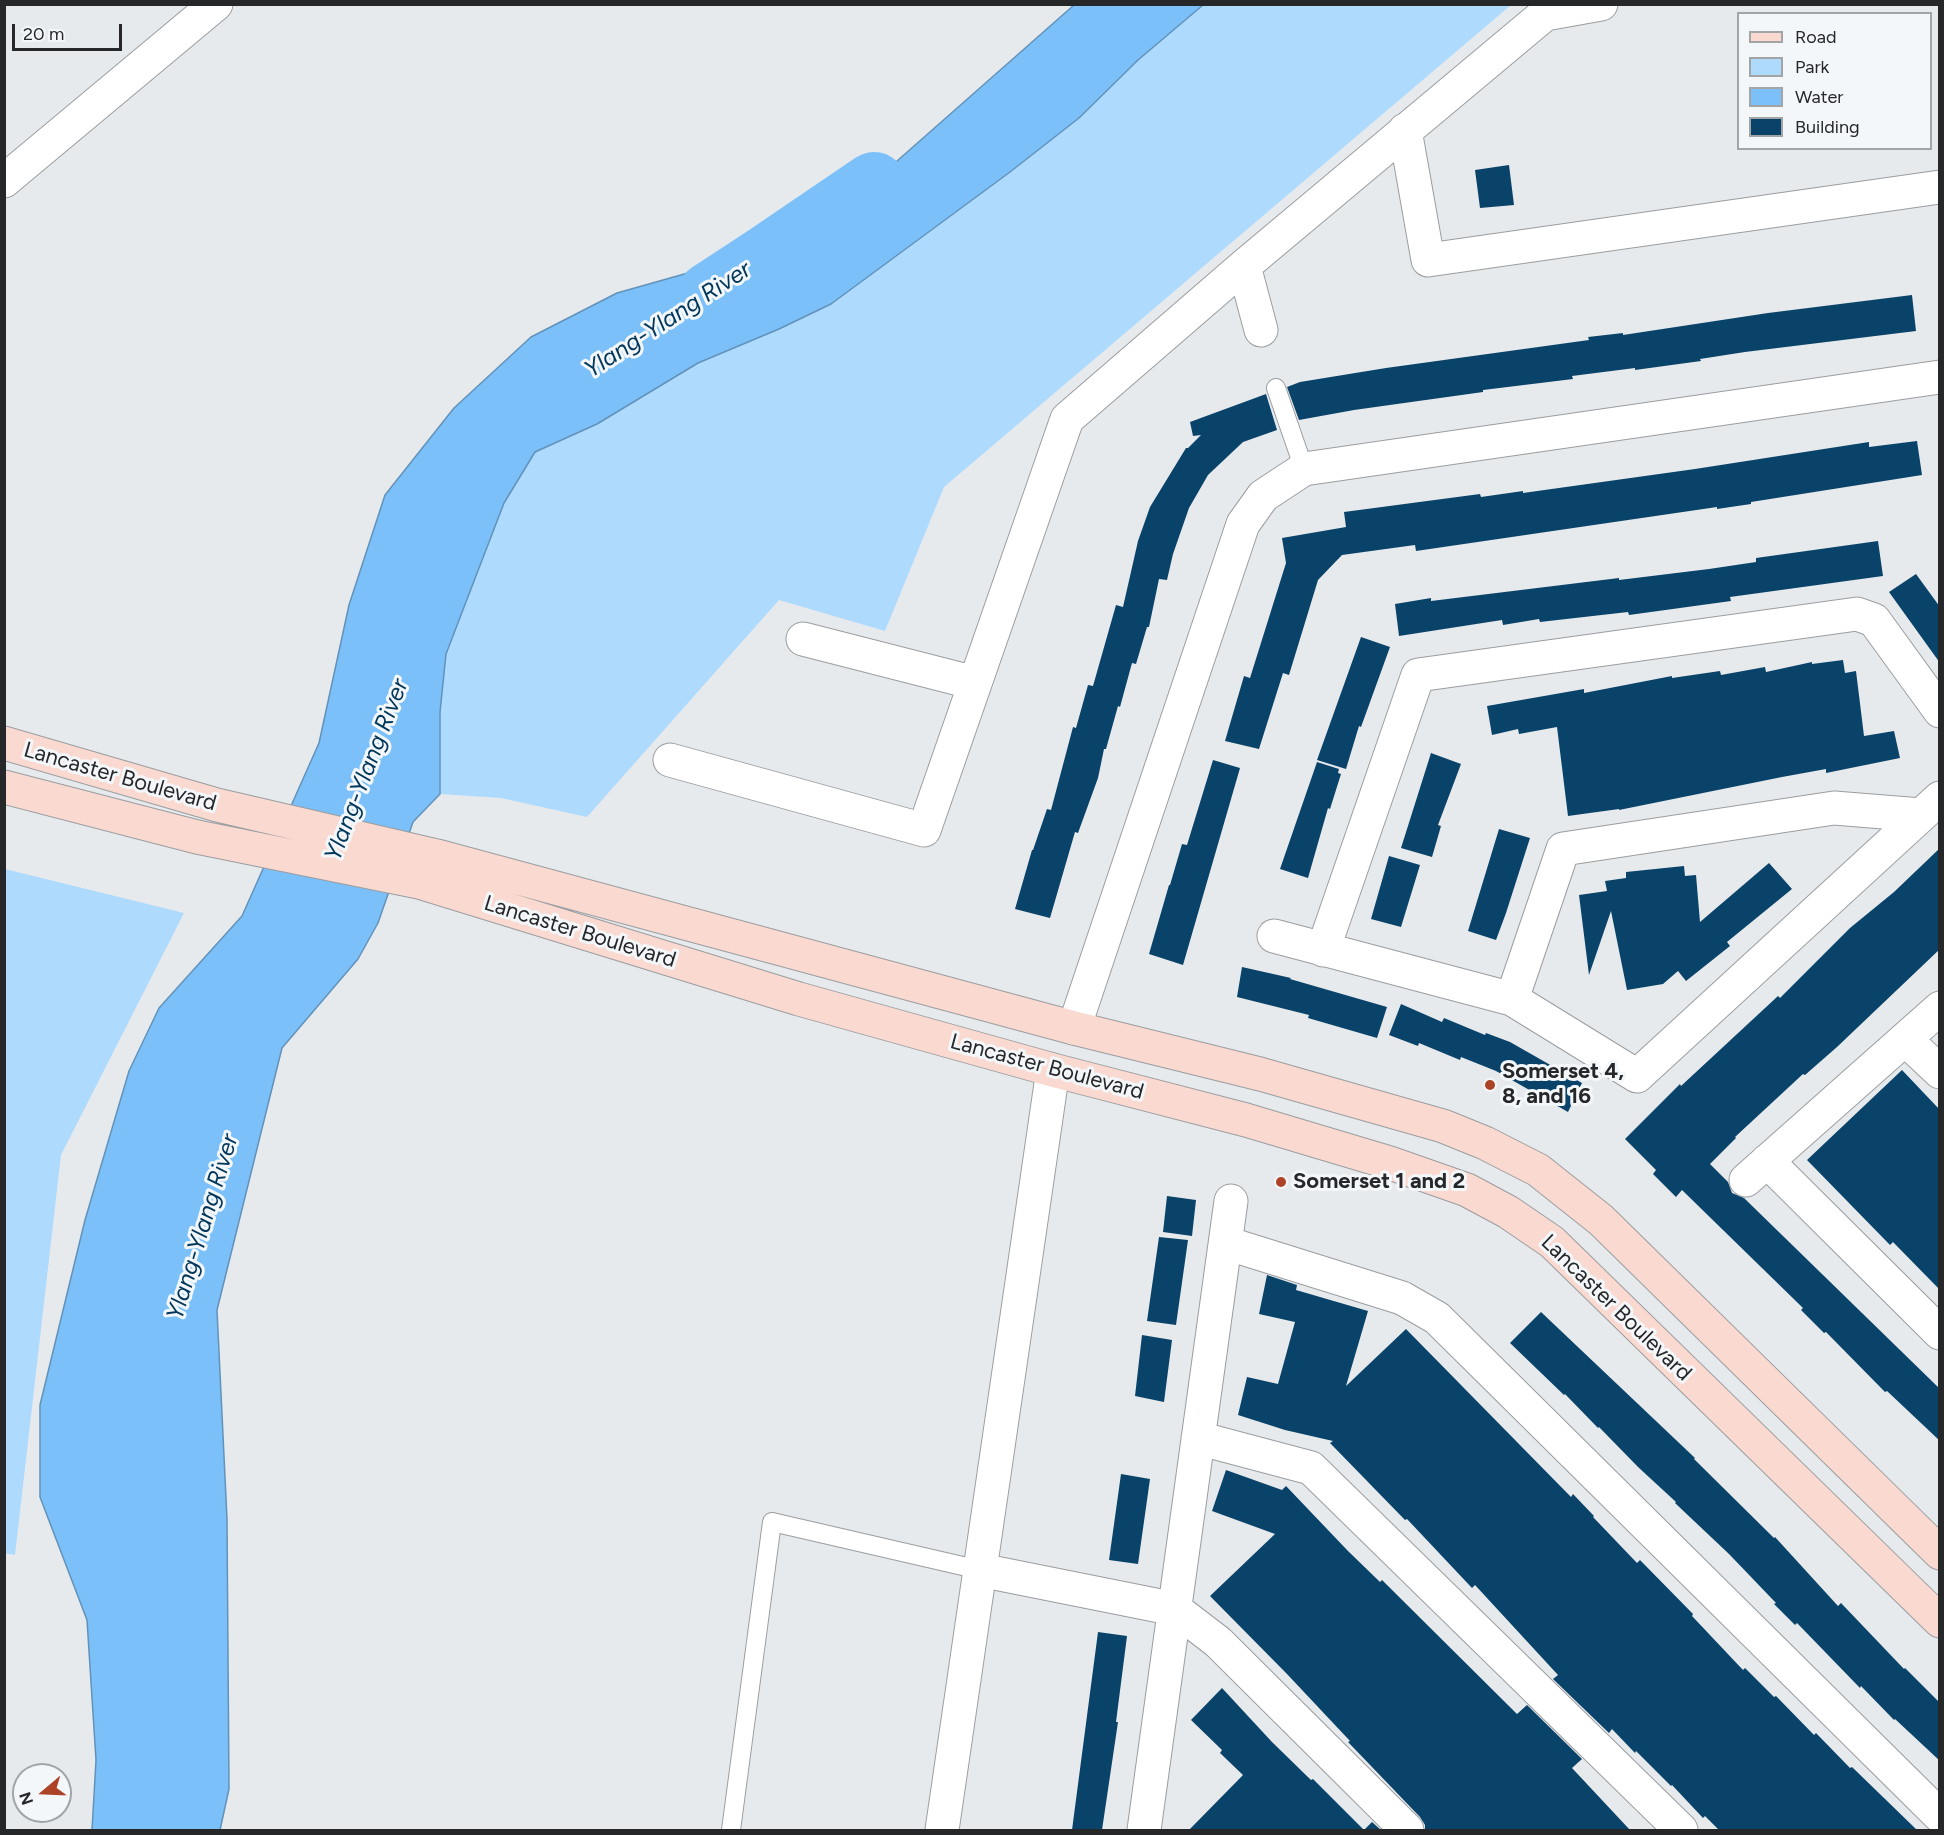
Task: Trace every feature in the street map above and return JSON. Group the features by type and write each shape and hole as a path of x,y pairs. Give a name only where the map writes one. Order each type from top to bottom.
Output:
{"main road":[{"name":"Lancaster Boulevard","path":"4,743 428,869 799,999 1053,1070 1246,1120 1390,1163 1467,1190 1508,1212 1552,1242 1940,1621"},
{"name":"Lancaster Boulevard","path":"4,786 197,837 428,869 970,1000 1260,1074 1443,1126 1485,1143 1538,1170 1601,1220 1940,1553"},
{"path":"960,1044 970,1000"}],"street":[{"path":"4,181 216,4"},
{"path":"670,759 924,830 1067,418 1244,266 1545,14 1601,4"},
{"path":"1405,130 1428,260 1940,187"},
{"path":"1244,266 1261,330"},
{"path":"1074,1028 1243,524 1263,496 1304,469 1940,377"},
{"path":"1323,950 1418,675 1857,614 1874,620 1940,711"},
{"path":"803,639 975,683"},
{"path":"1274,936 1512,999 1637,1076 1930,806"},
{"path":"1512,999 1563,849 1834,808 1930,806"},
{"path":"1940,1008 1756,1171 1940,1333"},
{"path":"1905,1039 1940,1072"},
{"path":"942,1830 1053,1070"},
{"path":"1144,1830 1231,1201"},
{"path":"1226,1243 1402,1298 1437,1318 1940,1816"},
{"path":"1198,1438 1311,1467 1681,1830"},
{"path":"980,1570 1175,1609 1218,1642 1407,1830"}],"lane":[{"path":"1276,388 1304,469"},
{"path":"731,1830 772,1522 980,1570"}],"green space":[{"path":"1203,5 1511,5 944,487 885,631 779,600 587,817 501,798 440,794 440,712 446,654 504,503 535,452 597,424 698,363 831,304 1010,172 1079,118 1138,60"},
{"path":"5,869 184,913 61,1155 15,1555 4,1553"}],"water":[{"path":"1074,5 1203,5 1138,60 1079,118 1010,172 831,304 698,363 597,424 535,452 504,503 446,654 440,712 440,794 413,822 378,923 358,959 282,1048 217,1310 227,1519 229,1789 220,1830 92,1830 96,1760 87,1620 40,1497 40,1405 85,1220 129,1071 159,1008 242,916 319,743 349,605 385,495 454,408 531,337 617,293 787,245 880,176"}],"building":[{"path":"1509,165 1514,205 1480,208 1475,170"},
{"path":"1912,295 1916,331 1745,352 1635,370 1635,368 1572,376 1573,379 1483,390 1483,392 1299,420 1287,387 1300,382 1386,368 1589,340 1588,337 1623,333 1623,335 1768,313"},
{"path":"1266,394 1277,430 1243,442 1208,475 1189,508 1173,554 1167,580 1159,579 1149,627 1147,627 1136,664 1132,663 1120,707 1118,706 1106,749 1104,749 1098,778 1078,833 1075,832 1050,918 1015,909 1032,850 1047,809 1051,810 1073,727 1076,728 1088,685 1093,686 1116,605 1123,607 1138,541 1150,507 1186,448 1201,435 1193,436 1190,422"},
{"path":"1917,441 1922,475 1751,502 1751,504 1416,551 1415,545 1342,555 1318,580 1289,675 1283,673 1259,749 1225,741 1244,676 1250,678 1286,563 1282,538 1346,527 1344,512 1480,494 1481,497 1523,491 1523,493 1869,442 1869,447"},
{"path":"1878,541 1883,576 1730,597 1731,601 1629,615 1628,612 1540,622 1539,619 1503,625 1502,620 1399,636 1395,604 1431,598 1431,601 1709,569 1756,562 1756,558"},
{"path":"1916,574 1940,607 1940,663 1889,592"},
{"path":"1361,637 1390,647 1361,727 1359,726 1346,769 1317,760"},
{"path":"1843,660 1845,673 1856,671 1864,736 1894,731 1900,758 1826,773 1826,769 1782,777 1619,810 1568,816 1557,727 1519,734 1518,729 1492,735 1487,706 1584,689 1584,693 1672,676 1672,678 1720,671 1721,675 1765,667 1766,672 1812,662 1812,664"},
{"path":"1431,753 1461,764 1438,825 1441,826 1432,857 1401,848"},
{"path":"1213,760 1240,768 1183,965 1149,954 1182,844 1187,845"},
{"path":"1317,762 1339,769 1338,773 1341,774 1330,809 1328,808 1308,878 1280,869"},
{"path":"1499,829 1530,838 1496,940 1468,931"},
{"path":"1940,848 1940,949 1837,1047 1805,1075 1803,1074 1735,1137 1710,1164 1728,1182 1732,1193 1744,1198 1940,1389 1940,1441 1887,1391 1885,1392 1826,1332 1824,1333 1801,1310 1803,1308 1682,1190 1676,1197 1653,1174 1656,1170 1625,1139 1680,1084 1681,1086 1778,996 1780,998 1850,928 1894,892"},
{"path":"1389,856 1420,865 1401,927 1371,919"},
{"path":"1769,863 1792,889 1727,942 1730,946 1686,981 1678,971 1663,984 1627,990 1611,911 1589,975 1579,895 1607,891 1605,881 1626,878 1626,872 1684,866 1685,876 1696,875 1700,922"},
{"path":"1242,967 1291,978 1387,1007 1377,1038 1308,1018 1309,1015 1237,997"},
{"path":"1401,1004 1442,1022 1444,1018 1485,1035 1486,1033 1510,1042 1582,1083 1568,1112 1496,1071 1461,1057 1460,1060 1419,1043 1418,1046 1389,1035"},
{"path":"1902,1070 1940,1110 1940,1290 1893,1242 1890,1245 1807,1160"},
{"path":"1167,1196 1196,1200 1192,1236 1163,1232"},
{"path":"1159,1237 1188,1240 1176,1325 1147,1321"},
{"path":"1267,1275 1297,1285 1296,1290 1368,1311 1346,1386 1406,1329 1571,1497 1573,1494 1637,1563 1640,1560 1743,1670 1745,1668 1774,1697 1776,1696 1814,1735 1816,1733 1917,1830 1719,1830 1705,1816 1703,1818 1636,1751 1635,1753 1612,1729 1609,1733 1553,1679 1558,1675 1475,1585 1472,1588 1407,1519 1405,1520 1330,1443 1333,1441 1285,1430 1238,1415 1247,1377 1278,1384 1295,1322 1259,1314"},
{"path":"1541,1312 1695,1458 1775,1537 1838,1606 1841,1603 1940,1703 1940,1761 1894,1720 1861,1686 1860,1688 1797,1623 1795,1625 1729,1554 1510,1343"},
{"path":"1142,1335 1172,1340 1164,1402 1135,1396"},
{"path":"1226,1470 1282,1490 1286,1486 1348,1551 1380,1582 1382,1580 1517,1714 1527,1705 1582,1759 1572,1768 1630,1830 1425,1830 1420,1817 1287,1674 1210,1596 1275,1534 1212,1511"},
{"path":"1121,1474 1150,1479 1138,1564 1109,1560"},
{"path":"1098,1632 1127,1636 1116,1722 1118,1722 1102,1830 1072,1830"},
{"path":"1222,1688 1272,1742 1364,1830 1189,1830 1243,1775 1220,1753 1222,1750 1191,1720"},
{"path":"1372,1822 1381,1830 1364,1830"}],"waterway":[{"name":"Ylang-Ylang River","path":"710,295 874,185"}],"place":[{"name":"Somerset 4, 8, and 16","path":"1490,1085"},
{"name":"Somerset 1 and 2","path":"1281,1182"}]}
